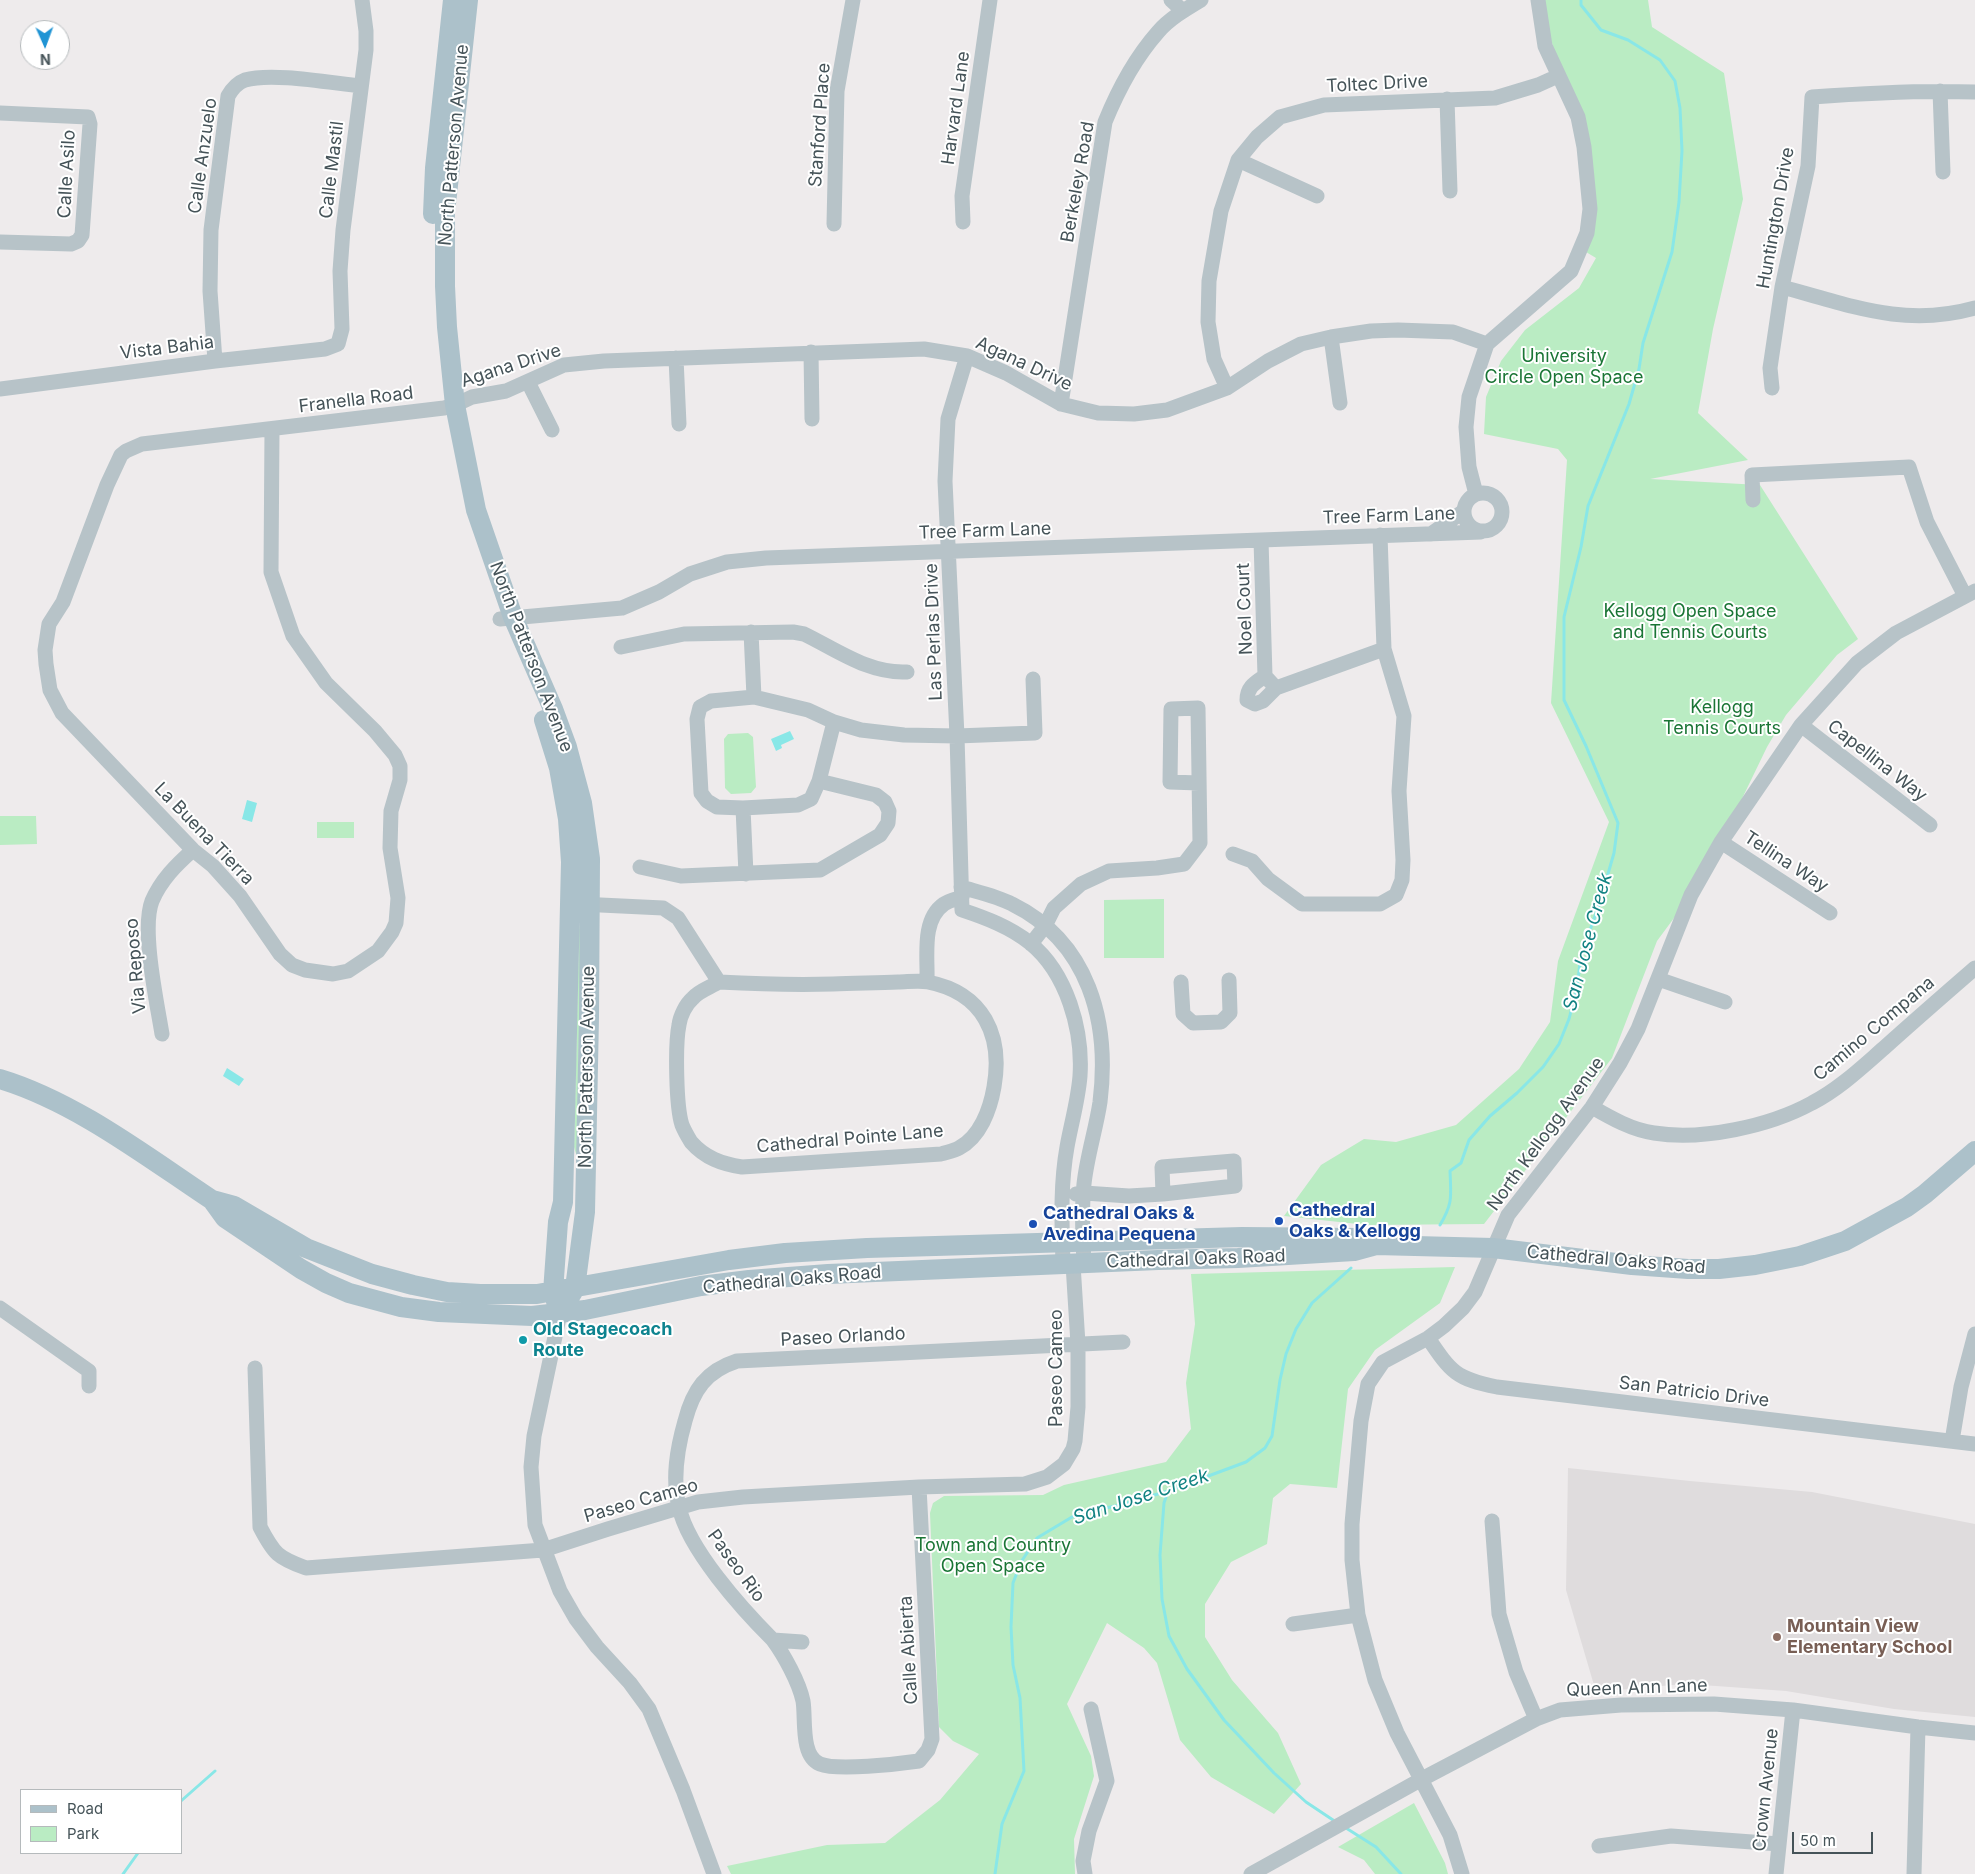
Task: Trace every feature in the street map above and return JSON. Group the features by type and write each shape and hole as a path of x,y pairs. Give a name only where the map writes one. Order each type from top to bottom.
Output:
{"main road":[{"name":"North Patterson Avenue","path":"453,0 435,168 433,206 435,321 450,406 506,618 553,709 576,775 590,859 580,904 563,1202 558,1222 553,1292 560,1313"},
{"name":"North Patterson Avenue","path":"450,406 444,228 468,0"},
{"name":"North Patterson Avenue","path":"560,1313 575,1288 585,1212 580,904"},
{"name":"Cathedral Oaks Road","path":"0,1080 35,1093 71,1110 212,1200 234,1206 306,1248 372,1274 447,1292 537,1294 729,1260 785,1253 867,1248 1242,1237 1358,1238 1376,1245"},
{"name":"Cathedral Oaks Road","path":"212,1200 224,1218 301,1269 349,1294 401,1307 439,1312 532,1316 585,1310 701,1286 749,1280 828,1274 1238,1258 1354,1251 1376,1245 1493,1248 1632,1265 1679,1268 1719,1269 1755,1265 1800,1256 1853,1237 1907,1207 1975,1151"}],"street":[{"name":"Calle Mastil","path":"338,344 342,330 340,270 343,230 362,86 366,31 362,0"},
{"name":"Stanford Place","path":"834,224 837,91 854,0"},
{"name":"Harvard Lane","path":"963,222 962,196 990,0"},
{"path":"1171,0 1184,11"},
{"name":"Berkeley Road","path":"1061,404 1105,122 1115,99 1138,59 1158,31 1201,0"},
{"path":"1476,494 1469,467 1466,427 1469,397 1487,344 1571,271 1587,233 1590,209 1584,147 1578,117 1545,46 1538,0"},
{"name":"Toltec Drive","path":"1227,388 1214,359 1208,322 1209,281 1221,211 1238,160 1256,136 1280,117 1324,104 1495,98 1538,85 1558,76"},
{"name":"Calle Anzuelo","path":"215,361 210,291 211,230 228,96 234,87 244,80 273,77 362,86"},
{"path":"1940,91 1943,172"},
{"name":"Huntington Drive","path":"1772,388 1770,368 1782,288 1808,166 1812,96 1873,92 1975,92"},
{"path":"1447,99 1450,191"},
{"name":"Calle Asilo","path":"0,113 88,117 90,124 82,235 78,241 70,244 0,242"},
{"path":"1238,160 1317,196"},
{"path":"1782,288 1878,313 1916,317 1952,314 1975,308"},
{"name":"Agana Drive","path":"450,406 467,399 506,391 564,365 604,361 924,349 967,356 1006,373 1061,404 1098,413 1134,414 1167,410 1227,388 1268,361 1301,344 1331,337 1371,331 1453,332 1487,344"},
{"path":"1331,337 1340,403"},
{"name":"Vista Bahia","path":"0,389 215,361 325,349 338,344"},
{"path":"811,352 812,419"},
{"name":"Las Perlas Drive","path":"962,898 950,551 945,481 948,419 967,356"},
{"path":"676,358 679,424"},
{"path":"528,382 552,430"},
{"name":"Franella Road","path":"272,429 450,406"},
{"name":"La Buena Tierra","path":"272,429 271,572 293,636 326,683 375,731 394,755 400,766 400,780 391,811 390,848 398,898 396,923 392,932 378,951 348,972 333,974 305,970 292,965 280,954 240,896 213,866 193,850 62,713 50,690 45,650 49,624 64,602 107,485 121,455 142,444 272,429"},
{"path":"1753,500 1752,475 1909,467 1927,522 1970,594"},
{"path":"1476,494 1493,495 1500,502 1503,511 1501,521 1493,529 1481,532 1470,527 1464,517 1467,501 1476,494"},
{"path":"1431,534 1464,512"},
{"name":"Tree Farm Lane","path":"506,618 622,608 659,592 690,574 727,562 766,558 1481,532"},
{"path":"1232,854 1252,861 1268,879 1302,904 1380,904 1396,895 1402,880 1403,867 1399,790 1404,716 1384,649 1380,535"},
{"name":"Noel Court","path":"1262,540 1266,676 1276,688"},
{"name":"North Kellogg Avenue","path":"1462,1874 1450,1835 1397,1733 1375,1680 1358,1615 1352,1560 1352,1524 1361,1421 1368,1384 1384,1362 1428,1338 1463,1308 1475,1292 1508,1215 1592,1108 1620,1063 1638,1029 1691,895 1721,842 1800,725 1857,663 1896,633 1970,594"},
{"path":"751,632 754,697"},
{"path":"621,646 684,634 793,632 804,634 863,665 892,673 907,672"},
{"name":"Noel Court","path":"1266,676 1254,683 1247,691 1247,700 1255,704 1263,701 1276,688 1384,649"},
{"path":"834,722 819,781 811,799 798,805 743,808 717,807 707,801 701,793 697,719 700,707 711,701 754,697 808,710 834,722 861,730 897,734 957,736 1035,733 1033,679"},
{"path":"1031,944 1045,926 1054,908 1081,884 1109,871 1184,864 1200,843 1198,708 1171,709 1170,782 1199,783"},
{"name":"Capellina Way","path":"1800,725 1930,825"},
{"path":"640,867 681,876 820,870 880,835 888,823 889,811 881,798 876,795 819,781"},
{"path":"743,808 746,874"},
{"name":"Tellina Way","path":"1721,842 1830,913"},
{"name":"Via Reposo","path":"162,1034 152,975 148,918 152,901 161,885 173,867 193,850"},
{"path":"962,898 988,919 1010,930 1031,944 1062,984 1072,1010 1080,1053 1080,1077 1067,1147 1062,1196 1062,1243 1073,1264"},
{"path":"927,981 928,927 935,912 944,903 962,898 1012,904 1045,926 1070,953 1085,975 1094,1001 1100,1030 1102,1077 1100,1100 1084,1192 1083,1243 1073,1264"},
{"path":"580,904 663,908 678,918 719,982"},
{"name":"Camino Compana","path":"1592,1108 1630,1127 1654,1134 1710,1134 1760,1123 1787,1114 1813,1103 1846,1081 1975,968"},
{"path":"1658,979 1725,1002"},
{"path":"1181,982 1183,1014 1193,1023 1221,1022 1230,1013 1229,980"},
{"name":"Cathedral Pointe Lane","path":"927,981 951,989 976,1007 987,1021 994,1037 997,1068 993,1094 983,1123 973,1137 959,1148 941,1154 742,1167 722,1164 702,1153 690,1141 682,1126 679,1108 677,1048 679,1024 684,1012 693,998 719,982 780,985 927,981"},
{"path":"1062,1196 1084,1192 1129,1196 1163,1194 1235,1186 1234,1161 1162,1167 1163,1194"},
{"name":"Paseo Cameo","path":"255,1368 260,1527 271,1548 284,1560 306,1568 544,1550 698,1502 919,1488 1024,1484 1048,1477 1064,1464 1073,1449 1075,1441 1078,1407 1078,1344 1073,1264"},
{"path":"0,1308 88,1371 89,1386"},
{"name":"North Patterson Avenue","path":"560,1313 534,1436 531,1467 535,1525 560,1591 576,1619 597,1647 630,1683 649,1709 683,1790 714,1874"},
{"path":"1952,1441 1961,1387 1975,1334"},
{"name":"San Patricio Drive","path":"1428,1338 1444,1362 1458,1375 1490,1385 1975,1444"},
{"name":"Paseo Orlando","path":"679,1508 675,1467 686,1414 693,1397 704,1379 722,1366 737,1361 1123,1342"},
{"name":"Calle Abierta","path":"919,1488 932,1739 928,1750"},
{"name":"Paseo Rio","path":"679,1508 694,1543 740,1605 773,1640 785,1657 803,1700 807,1750 818,1764 832,1767 896,1764 919,1761 928,1750"},
{"path":"1492,1521 1499,1614 1516,1672 1536,1718"},
{"path":"1293,1624 1358,1615"},
{"path":"773,1640 802,1642"},
{"name":"Queen Ann Lane","path":"1251,1874 1273,1869 1331,1830 1422,1779 1536,1718 1560,1710 1626,1704 1714,1704 1793,1710 1975,1733"},
{"path":"1085,1874 1083,1861 1089,1831 1107,1781 1091,1709"},
{"name":"Crown Avenue","path":"1776,1874 1793,1710"},
{"path":"1914,1874 1918,1727"},
{"path":"1600,1846 1671,1836 1779,1844"}],"shaded area":[{"name":"Mountain View Elementary School","path":"1568,1468 1812,1492 1975,1524 1975,1717 1894,1709 1786,1691 1716,1686 1684,1684 1596,1692 1566,1590"}],"green space":[{"name":"Kellogg Open Space and Tennis Courts","path":"1538,0 1648,0 1652,27 1724,73 1743,199 1713,329 1698,413 1748,460 1650,479 1760,485 1858,639 1837,655 1786,715 1767,747 1721,842 1691,895 1657,941 1612,1058 1484,1224 1367,1225 1284,1216 1321,1165 1364,1139 1396,1142 1456,1125 1519,1069 1550,1022 1558,961 1609,822 1551,703 1567,460 1558,449 1484,434 1486,397 1501,361 1525,330 1579,288 1596,258 1581,249 1590,209 1568,93"},
{"path":"748,733 753,737 756,787 751,793 731,794 725,788 724,739 728,734"},
{"path":"0,816 36,816 37,844 0,845"},
{"path":"317,822 354,822 354,838 317,838"},
{"path":"1164,899 1164,958 1104,958 1104,900"},
{"path":"581,922 577,1157 574,1147 579,930"},
{"name":"Town and Country Open Space","path":"1455,1267 1440,1303 1375,1350 1348,1389 1337,1488 1290,1484 1273,1498 1267,1544 1231,1562 1205,1604 1205,1637 1232,1680 1278,1733 1301,1784 1274,1814 1211,1777 1180,1740 1157,1663 1144,1648 1107,1623 1067,1704 1091,1756 1094,1776 1074,1839 1075,1874 731,1874 727,1866 827,1845 885,1843 940,1800 979,1754 953,1741 939,1727 930,1513 933,1503 944,1496 1043,1495 1064,1485 1166,1462 1191,1429 1186,1383 1195,1324 1191,1274"},
{"path":"1414,1803 1445,1863 1448,1874 1375,1874 1364,1860 1338,1847"}],"water":[{"path":"790,731 794,739 781,745 782,748 776,751 771,739"},
{"path":"247,800 257,803 252,822 242,819"},
{"path":"227,1068 244,1079 239,1086 223,1076"}],"waterway":[{"name":"San Jose Creek","path":"1440,1225 1450,1200 1450,1171 1461,1163 1469,1140 1490,1116 1543,1067 1559,1044 1569,1019 1577,988 1581,955 1599,905 1614,853 1618,823 1586,746 1564,700 1564,617 1581,547 1588,506 1629,404 1639,369 1643,343 1672,252 1679,202 1682,151 1680,108 1675,81 1660,60 1628,40 1601,30 1581,5 1581,0"},
{"name":"San Jose Creek","path":"995,1874 1002,1824 1024,1771 1020,1698 1013,1665 1011,1627 1013,1583 1021,1562 1037,1538 1077,1514 1120,1505 1168,1491 1246,1462 1265,1448 1272,1436 1280,1380 1286,1354 1296,1329 1312,1303 1351,1268"},
{"path":"1168,1491 1164,1503 1160,1555 1162,1599 1169,1636 1187,1669 1224,1720 1274,1773 1306,1802 1336,1822"},
{"path":"182,1800 215,1771"},
{"path":"1346,1828 1376,1847 1401,1874"},
{"path":"123,1874 137,1854"}],"place":[{"name":"Cathedral Oaks & Kellogg","path":"1279,1221"},
{"name":"Cathedral Oaks & Avedina Pequena","path":"1033,1224"},
{"name":"Old Stagecoach Route","path":"523,1340"},
{"name":"Mountain View Elementary School","path":"1777,1637"}],"park label":[{"name":"University Circle Open Space","path":"1564,367"},
{"name":"Kellogg Tennis Courts","path":"1722,718"}]}
